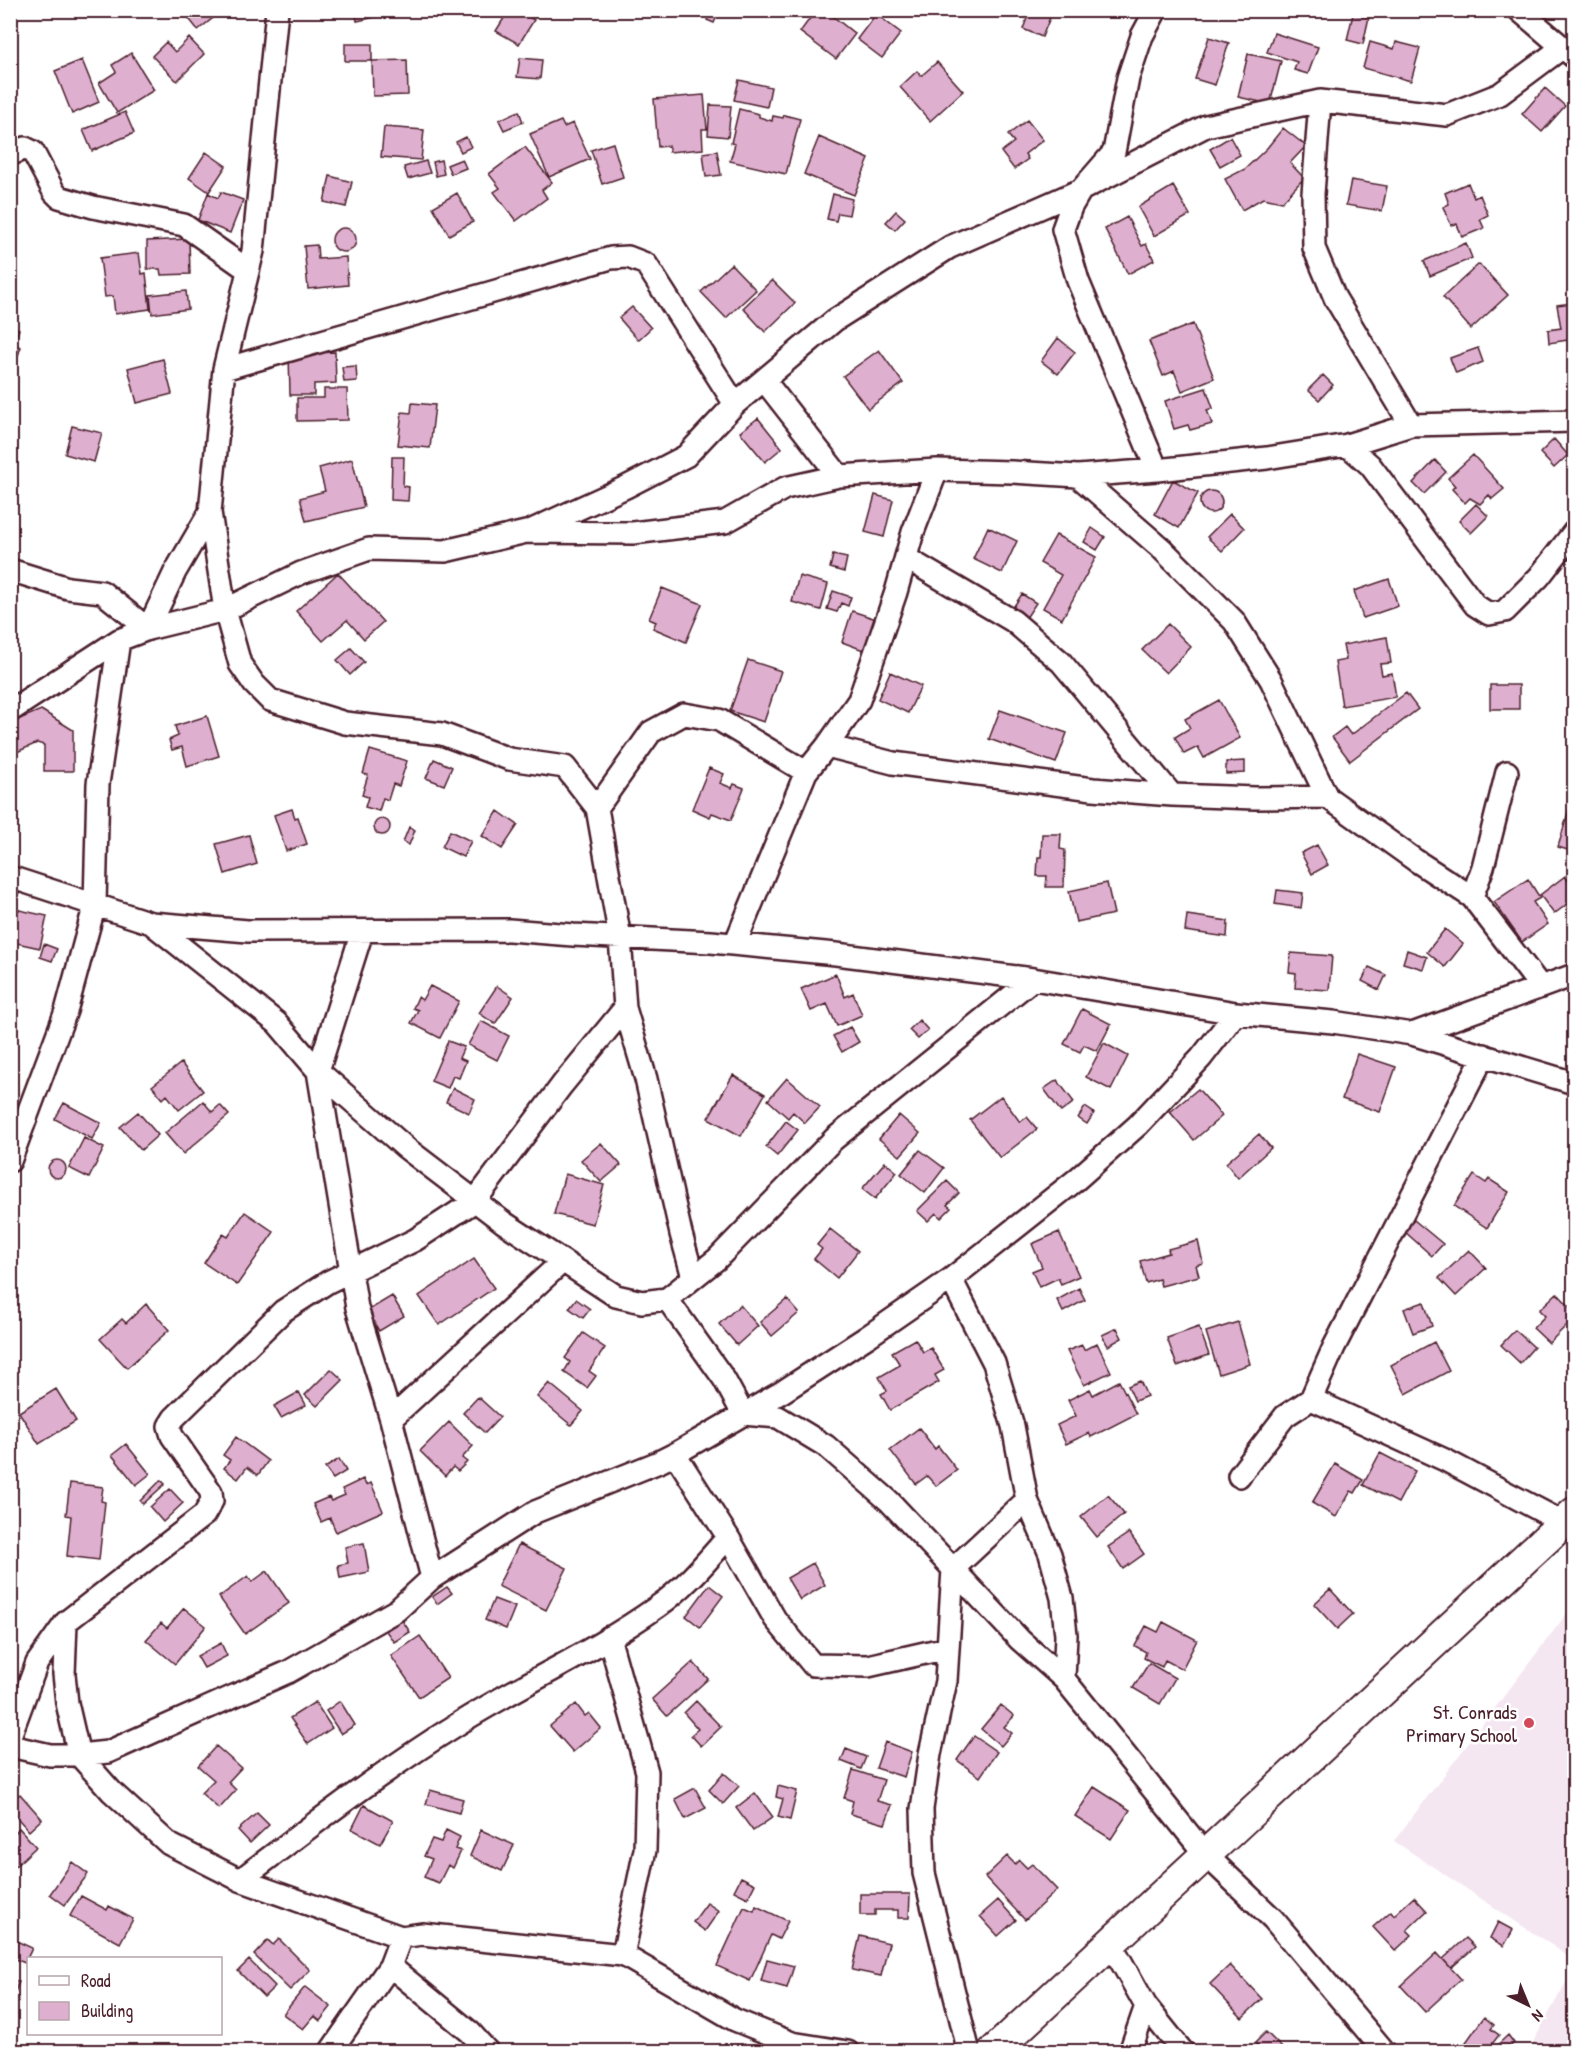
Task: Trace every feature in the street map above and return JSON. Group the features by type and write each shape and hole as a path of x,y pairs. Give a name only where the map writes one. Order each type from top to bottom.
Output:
{"main road":[{"path":"993,2052 1569,1518"}],"street":[{"path":"277,10 266,139 253,251 224,369 210,512 225,610 240,664 254,684 270,700 345,723 442,734 509,759 565,767 597,808 620,938 625,1008 646,1079 693,1277"},
{"path":"1156,10 1142,36 1128,78 1114,152 1082,190 1071,207 1063,230 1078,281 1157,470"},
{"path":"10,711 119,640 148,629 225,610 301,573 369,549 445,551 526,532 626,487 686,456 735,404 835,320 950,247 1082,190 1206,126 1320,101 1447,115 1500,94 1569,52 1518,10"},
{"path":"1320,101 1313,194 1314,248 1335,298 1411,426"},
{"path":"10,154 25,148 33,152 54,192 60,197 93,207 184,225 248,270"},
{"path":"224,369 611,258 628,257 646,264 735,404"},
{"path":"764,380 839,476"},
{"path":"526,532 633,532 725,522 785,488 839,476 937,470 1078,476 1267,458 1347,445 1411,426 1575,421"},
{"path":"1347,445 1370,465 1475,605 1489,614 1505,611 1539,577 1575,532"},
{"path":"735,944 806,772 859,700 913,532 937,470"},
{"path":"1078,476 1162,549 1234,621 1271,680 1327,797 1415,861 1472,897 1540,986"},
{"path":"148,629 175,572 210,512"},
{"path":"906,558 1013,621 1061,662 1172,795"},
{"path":"10,570 68,588 102,592 148,629"},
{"path":"10,1161 66,1011 95,904 98,784 119,640"},
{"path":"597,808 651,732 684,714 719,720 806,772"},
{"path":"827,746 893,763 1093,789 1255,798 1327,797"},
{"path":"1472,897 1483,867 1507,772"},
{"path":"10,877 151,922 248,932 509,930 735,944 836,954 1033,980 1236,1013 1333,1022 1412,1034 1575,1083"},
{"path":"151,922 277,1023 318,1071 406,1148 475,1201 616,1296 642,1302 667,1299 717,1259 834,1139 1033,980"},
{"path":"362,932 318,1071 349,1272 357,1308 392,1419 432,1578"},
{"path":"1412,1034 1575,975"},
{"path":"10,1736 37,1663 66,1622 204,1515 212,1501 211,1492 172,1436 169,1426 174,1418 283,1311 328,1282 415,1240 475,1201 562,1085 625,1008"},
{"path":"10,1746 50,1755 108,1752 288,1672 396,1610 432,1578 535,1512 659,1462 743,1414 858,1343 951,1279 1076,1180 1138,1125 1201,1058 1236,1013"},
{"path":"1239,1476 1285,1416 1311,1399 1334,1347 1484,1055"},
{"path":"392,1419 563,1261"},
{"path":"951,1279 994,1363 1013,1426 1027,1500 1050,1554 1062,1598 1066,1635 1064,1679"},
{"path":"667,1299 724,1379 743,1414"},
{"path":"1311,1399 1569,1518"},
{"path":"743,1414 778,1417 826,1446 889,1501 1020,1640 1064,1679 1205,1854 1273,1919 1385,2052"},
{"path":"675,1454 728,1537 775,1619 813,1665 868,1666 947,1648"},
{"path":"969,2052 924,1873 922,1809 930,1754 946,1681 953,1569 1027,1500"},
{"path":"240,1880 386,1772 458,1723 658,1607 693,1577 728,1537"},
{"path":"66,1622 64,1674 67,1703 79,1755 112,1792 169,1844 240,1880 401,1937 422,1934 623,1955 735,2020 792,2043 848,2052"},
{"path":"609,1637 647,1772 645,1850 623,1955"},
{"path":"330,2052 390,1966 401,1937"},
{"path":"1110,1942 1146,2006 1183,2052"},
{"path":"390,1966 470,2032 488,2052"},
{"path":"1130,2052 1146,2006"}],"shaded area":[{"name":"St. Conrads Primary School","path":"1574,1604 1574,1960 1394,1841"},
{"path":"1574,1968 1574,2051 1528,2051"}],"building":[{"path":"182,10 207,10 213,18 198,30"},
{"path":"355,10 389,10 389,14 357,21"},
{"path":"509,10 518,10 534,20 519,44 496,31"},
{"path":"711,10 719,12 714,23 707,20"},
{"path":"816,10 825,10 855,34 836,59 800,32"},
{"path":"1030,10 1041,10 1051,15 1042,37 1023,29"},
{"path":"876,14 901,33 882,58 857,39"},
{"path":"1353,14 1369,17 1363,44 1347,40"},
{"path":"1274,33 1318,47 1308,74 1294,70 1297,62 1267,52"},
{"path":"1209,37 1229,43 1215,85 1195,79"},
{"path":"189,38 204,54 177,81 152,56 166,42 175,52"},
{"path":"1370,42 1394,49 1396,42 1420,48 1411,81 1363,68"},
{"path":"345,44 372,44 372,61 345,61"},
{"path":"131,53 154,90 117,113 99,83 116,72 112,65"},
{"path":"1248,54 1281,61 1270,104 1238,97"},
{"path":"520,58 542,60 540,79 517,77"},
{"path":"82,60 99,102 72,114 55,71"},
{"path":"407,60 408,95 373,96 372,61"},
{"path":"937,62 963,91 930,121 900,87 917,71 921,76"},
{"path":"739,80 771,87 767,107 734,100"},
{"path":"1545,88 1565,106 1542,132 1522,114"},
{"path":"704,95 707,129 702,129 703,149 669,152 669,146 658,147 654,99"},
{"path":"710,105 731,106 728,137 708,135"},
{"path":"739,109 759,114 759,117 772,121 773,116 783,118 784,115 800,119 786,174 730,161 735,144 731,143"},
{"path":"519,111 523,122 504,130 499,120"},
{"path":"125,112 134,133 92,151 83,130"},
{"path":"1027,120 1043,140 1025,154 1028,159 1014,169 1001,152 1014,142 1008,135"},
{"path":"561,121 564,127 573,123 590,159 549,177 530,134"},
{"path":"384,127 424,130 421,160 381,157"},
{"path":"1283,128 1306,146 1290,163 1304,178 1282,202 1263,198 1242,210 1225,179 1245,169 1267,148"},
{"path":"466,137 471,147 461,152 456,142"},
{"path":"819,137 869,159 854,195 804,174"},
{"path":"1230,137 1240,155 1220,166 1210,149"},
{"path":"613,143 623,177 602,184 591,150"},
{"path":"525,147 552,182 542,190 547,198 516,221 494,192 500,188 489,174"},
{"path":"717,151 721,175 706,177 703,153"},
{"path":"206,152 226,166 209,192 189,178"},
{"path":"462,159 466,168 451,174 447,165"},
{"path":"441,160 444,174 436,176 433,162"},
{"path":"426,161 430,173 408,179 404,167"},
{"path":"330,176 352,182 346,207 324,202"},
{"path":"1351,180 1387,186 1382,211 1346,205"},
{"path":"1468,183 1474,198 1480,195 1488,215 1480,219 1484,228 1462,237 1457,224 1451,225 1443,207 1449,204 1445,193"},
{"path":"1173,186 1190,215 1154,236 1138,207"},
{"path":"221,192 243,200 230,233 198,220 208,193 218,198"},
{"path":"457,193 473,222 449,235 433,207"},
{"path":"833,194 852,199 849,215 838,213 836,221 827,219"},
{"path":"896,211 905,219 895,230 886,222"},
{"path":"1127,217 1142,246 1146,244 1154,260 1128,274 1105,229"},
{"path":"344,228 353,231 356,240 353,249 344,252 335,249 332,240 335,231"},
{"path":"189,239 190,274 161,275 160,269 147,269 147,241"},
{"path":"1466,243 1472,258 1430,276 1424,261"},
{"path":"317,245 318,259 346,257 348,285 308,289 304,246"},
{"path":"139,253 142,274 146,273 150,309 115,314 113,296 105,297 100,258"},
{"path":"731,264 756,290 726,318 701,292"},
{"path":"1479,264 1508,295 1471,329 1443,297"},
{"path":"772,280 795,303 765,332 743,308"},
{"path":"186,291 188,309 152,314 150,295"},
{"path":"1572,303 1574,339 1549,343 1548,330 1561,328 1557,305"},
{"path":"632,307 651,328 638,340 619,318"},
{"path":"1193,324 1214,378 1182,391 1174,371 1163,376 1149,341"},
{"path":"10,326 19,329 14,345 21,347 15,364 10,362"},
{"path":"1058,338 1075,352 1058,374 1041,361"},
{"path":"1478,348 1483,362 1456,373 1450,358"},
{"path":"879,350 903,383 868,409 843,376"},
{"path":"335,352 336,383 314,384 314,395 290,395 289,353"},
{"path":"163,359 172,394 137,403 128,368"},
{"path":"356,366 357,381 344,382 342,367"},
{"path":"1323,375 1333,385 1319,400 1308,390"},
{"path":"1206,388 1213,408 1207,410 1212,424 1190,430 1188,425 1174,429 1165,401"},
{"path":"324,389 347,389 348,420 297,421 297,398 324,398"},
{"path":"412,403 435,405 430,448 398,445 402,412 411,413"},
{"path":"758,418 782,448 765,462 740,432"},
{"path":"72,426 102,433 94,462 65,454"},
{"path":"1554,439 1568,455 1554,468 1540,453"},
{"path":"1473,455 1504,489 1492,499 1489,495 1480,504 1470,498 1465,503 1452,489 1455,486 1448,478"},
{"path":"392,457 404,457 403,486 409,487 408,501 391,500"},
{"path":"352,459 364,507 306,521 300,498 325,491 319,468"},
{"path":"1435,460 1446,472 1424,494 1413,483"},
{"path":"1173,480 1198,493 1179,528 1155,514"},
{"path":"1211,491 1219,494 1222,502 1219,510 1211,513 1203,510 1200,502 1203,494"},
{"path":"875,495 893,500 884,537 865,532"},
{"path":"1476,504 1488,516 1471,533 1459,521"},
{"path":"1230,514 1244,528 1222,551 1207,537"},
{"path":"988,527 1017,541 1002,573 973,559"},
{"path":"1092,528 1105,537 1097,550 1084,542"},
{"path":"1056,535 1096,557 1062,619 1043,608 1061,575 1040,563"},
{"path":"833,555 847,558 844,572 830,568"},
{"path":"338,573 383,622 364,639 347,620 323,641 296,611"},
{"path":"799,576 828,584 821,610 792,602"},
{"path":"1389,579 1398,606 1363,618 1354,591"},
{"path":"10,586 17,587 15,605 10,604"},
{"path":"662,588 702,604 686,642 653,628 656,622 649,619"},
{"path":"833,591 851,597 848,606 841,603 837,612 827,609"},
{"path":"1022,594 1036,603 1026,618 1012,609"},
{"path":"852,611 876,619 866,651 842,642"},
{"path":"1168,624 1191,647 1166,673 1142,650"},
{"path":"1387,637 1391,663 1380,664 1382,675 1392,673 1396,697 1342,706 1335,662 1346,660 1343,645"},
{"path":"351,648 364,662 350,675 337,660"},
{"path":"748,660 781,671 764,722 730,711"},
{"path":"890,672 921,686 908,713 878,699"},
{"path":"1490,685 1519,685 1519,709 1490,709"},
{"path":"1406,693 1418,709 1350,761 1332,737 1345,727 1351,735"},
{"path":"1219,700 1240,738 1204,758 1198,747 1184,754 1175,737 1190,728 1185,719"},
{"path":"41,710 73,730 73,771 44,771 44,745 37,743 10,755 10,723"},
{"path":"1000,710 1067,733 1056,763 989,739"},
{"path":"207,716 219,756 187,766 182,747 172,750 169,740 178,736 175,726"},
{"path":"370,750 407,761 399,786 393,784 388,800 383,798 379,811 365,807 368,797 362,795 368,775 363,774"},
{"path":"434,759 452,767 444,785 426,778"},
{"path":"1245,761 1245,773 1226,774 1226,762"},
{"path":"709,768 724,774 720,783 732,788 734,784 744,788 731,820 712,813 710,817 692,809"},
{"path":"1574,792 1574,852 1558,847"},
{"path":"292,809 295,818 298,817 307,844 286,851 274,815"},
{"path":"498,811 518,825 502,849 482,836"},
{"path":"379,819 385,819 390,827 388,833 379,835 374,830 374,824"},
{"path":"409,827 415,830 409,845 403,842"},
{"path":"450,831 471,841 463,857 442,847"},
{"path":"1042,834 1061,834 1060,849 1065,850 1064,887 1046,887 1047,876 1037,876"},
{"path":"249,835 257,864 225,874 216,844"},
{"path":"1317,845 1328,865 1312,874 1301,853"},
{"path":"1565,876 1574,889 1574,899 1554,914 1540,895"},
{"path":"1528,879 1540,898 1533,902 1548,924 1522,942 1494,902"},
{"path":"1107,883 1114,914 1076,922 1069,891"},
{"path":"1277,890 1303,893 1301,908 1275,904"},
{"path":"15,909 47,916 40,948 12,942 14,933 10,932 10,928"},
{"path":"1187,915 1228,921 1227,937 1185,931"},
{"path":"1445,929 1463,944 1445,967 1427,952"},
{"path":"44,944 57,949 52,961 40,957"},
{"path":"1407,950 1427,957 1423,969 1403,963"},
{"path":"1291,953 1332,956 1329,990 1295,988 1296,973 1289,972"},
{"path":"1369,967 1386,975 1379,990 1362,981"},
{"path":"836,974 845,997 853,993 862,1015 837,1026 827,1004 811,1011 801,989"},
{"path":"430,986 459,1001 440,1038 411,1023 418,1010 413,1008 418,997 422,1000"},
{"path":"497,986 513,997 495,1024 479,1013"},
{"path":"1082,1009 1111,1024 1097,1051 1084,1045 1080,1052 1064,1044"},
{"path":"919,1020 928,1030 918,1039 909,1030"},
{"path":"481,1021 509,1036 497,1060 468,1045"},
{"path":"850,1027 859,1042 842,1052 833,1036"},
{"path":"448,1041 464,1047 459,1058 466,1061 459,1078 453,1076 448,1088 431,1081"},
{"path":"1104,1043 1128,1056 1111,1090 1086,1077"},
{"path":"1357,1054 1396,1067 1380,1112 1342,1099"},
{"path":"181,1063 203,1091 179,1110 167,1095 163,1099 152,1086"},
{"path":"733,1075 765,1094 741,1136 708,1118"},
{"path":"787,1078 820,1107 805,1123 793,1112 788,1118 768,1100"},
{"path":"1057,1080 1074,1102 1061,1112 1044,1089"},
{"path":"453,1088 475,1099 469,1113 446,1102"},
{"path":"1198,1089 1222,1116 1194,1140 1170,1112"},
{"path":"1001,1096 1020,1122 1027,1117 1037,1129 1000,1158 970,1120"},
{"path":"203,1101 212,1112 220,1105 229,1115 183,1154 165,1133"},
{"path":"64,1103 101,1123 92,1139 55,1119"},
{"path":"1085,1107 1094,1113 1087,1124 1078,1118"},
{"path":"138,1112 158,1135 141,1150 120,1127"},
{"path":"899,1115 920,1133 900,1156 879,1139"},
{"path":"786,1121 798,1130 777,1156 766,1147"},
{"path":"1259,1134 1271,1148 1238,1178 1226,1163"},
{"path":"84,1138 104,1148 89,1178 69,1168"},
{"path":"601,1143 621,1165 601,1182 581,1160"},
{"path":"920,1150 944,1168 925,1193 901,1174"},
{"path":"53,1160 61,1160 66,1165 64,1176 53,1178 48,1173 48,1165"},
{"path":"885,1162 897,1172 875,1199 862,1189"},
{"path":"565,1174 604,1185 593,1224 554,1214"},
{"path":"1474,1175 1486,1183 1489,1179 1509,1192 1487,1228 1454,1206"},
{"path":"947,1181 959,1193 947,1205 951,1208 941,1218 936,1213 928,1221 917,1211"},
{"path":"245,1212 274,1232 237,1285 204,1263 223,1234 228,1237"},
{"path":"1414,1220 1443,1244 1432,1256 1404,1231"},
{"path":"830,1229 858,1251 837,1278 814,1259 822,1249 817,1245"},
{"path":"1059,1232 1079,1276 1061,1284 1058,1278 1039,1287 1032,1271 1042,1267 1032,1244"},
{"path":"1198,1241 1203,1263 1196,1265 1199,1276 1161,1286 1159,1279 1146,1283 1140,1261 1169,1253 1168,1249"},
{"path":"1469,1250 1486,1268 1456,1296 1439,1278"},
{"path":"474,1259 494,1288 439,1325 419,1296"},
{"path":"1079,1288 1085,1300 1063,1312 1057,1300"},
{"path":"1557,1293 1574,1311 1574,1318 1549,1343 1533,1328 1545,1316 1539,1310"},
{"path":"392,1296 404,1316 379,1331 367,1311"},
{"path":"576,1299 590,1309 583,1318 569,1308"},
{"path":"787,1299 799,1313 772,1336 760,1322"},
{"path":"1424,1302 1432,1326 1413,1333 1404,1309"},
{"path":"146,1304 169,1330 127,1368 100,1339 122,1319 126,1323"},
{"path":"740,1305 758,1326 737,1345 719,1324"},
{"path":"1238,1322 1250,1364 1219,1374 1206,1332"},
{"path":"1199,1327 1209,1355 1177,1366 1167,1338"},
{"path":"1117,1328 1122,1338 1108,1346 1102,1335"},
{"path":"1515,1330 1534,1347 1520,1363 1501,1345"},
{"path":"583,1333 605,1348 589,1371 596,1376 587,1388 564,1372 570,1362 565,1358"},
{"path":"915,1339 923,1352 931,1348 944,1370 935,1375 939,1382 890,1410 881,1394 887,1391 879,1377 900,1365 892,1352"},
{"path":"1434,1342 1449,1371 1406,1394 1391,1365"},
{"path":"1097,1343 1111,1372 1084,1385 1067,1351 1082,1345 1084,1350"},
{"path":"331,1369 343,1380 317,1406 305,1395"},
{"path":"1119,1381 1136,1414 1091,1437 1089,1433 1066,1444 1057,1425 1076,1416 1068,1400 1090,1389 1093,1395"},
{"path":"1140,1381 1147,1396 1135,1401 1128,1386"},
{"path":"549,1383 583,1411 571,1425 537,1397"},
{"path":"56,1389 76,1421 39,1444 19,1412"},
{"path":"299,1392 306,1405 281,1418 274,1406"},
{"path":"478,1397 500,1417 485,1433 463,1413"},
{"path":"449,1422 473,1446 462,1458 467,1462 458,1471 453,1467 445,1476 420,1451"},
{"path":"919,1428 935,1449 938,1446 957,1470 936,1486 927,1476 916,1484 890,1450"},
{"path":"236,1437 268,1461 258,1475 247,1467 238,1479 224,1468 230,1460 223,1455"},
{"path":"126,1444 150,1474 136,1485 112,1455"},
{"path":"1380,1453 1415,1471 1398,1503 1363,1485"},
{"path":"339,1459 346,1471 333,1479 325,1468"},
{"path":"1335,1464 1363,1480 1355,1493 1351,1491 1336,1517 1312,1503"},
{"path":"363,1479 366,1485 371,1483 383,1511 336,1532 330,1518 321,1522 313,1504 329,1497 331,1501 345,1495 342,1489"},
{"path":"161,1480 165,1484 143,1504 140,1501"},
{"path":"70,1483 103,1487 101,1501 105,1502 99,1560 67,1556 71,1516 66,1515"},
{"path":"170,1489 183,1503 163,1522 150,1507"},
{"path":"1108,1495 1124,1514 1097,1537 1081,1517"},
{"path":"1129,1533 1144,1554 1123,1569 1108,1547"},
{"path":"364,1543 369,1572 340,1578 338,1565 348,1563 345,1547"},
{"path":"519,1544 567,1568 546,1610 498,1586"},
{"path":"813,1563 825,1585 800,1600 787,1578"},
{"path":"267,1571 289,1603 245,1634 219,1597 248,1576 252,1582"},
{"path":"709,1585 723,1596 700,1627 686,1616"},
{"path":"447,1587 452,1593 437,1604 432,1597"},
{"path":"1330,1589 1353,1614 1337,1629 1314,1604"},
{"path":"494,1599 515,1607 506,1629 485,1620"},
{"path":"184,1608 206,1626 175,1664 146,1640 161,1623 167,1628"},
{"path":"402,1620 410,1632 394,1642 386,1631"},
{"path":"1163,1622 1197,1640 1182,1669 1165,1660 1162,1667 1144,1658 1146,1652 1135,1646 1146,1626 1158,1632"},
{"path":"420,1636 448,1678 419,1697 391,1656"},
{"path":"221,1643 227,1656 204,1668 197,1656"},
{"path":"693,1662 708,1679 667,1716 652,1699"},
{"path":"1149,1663 1175,1678 1160,1704 1133,1688"},
{"path":"340,1701 355,1725 341,1734 326,1711"},
{"path":"696,1701 721,1727 701,1746 691,1735 698,1729 684,1713"},
{"path":"315,1702 332,1728 308,1744 290,1718"},
{"path":"576,1704 585,1716 589,1713 601,1728 573,1752 550,1726"},
{"path":"1001,1705 1014,1716 1004,1727 1012,1733 1001,1746 981,1729"},
{"path":"974,1736 997,1752 980,1777 957,1760"},
{"path":"885,1742 912,1752 904,1777 876,1768"},
{"path":"216,1746 241,1768 228,1782 236,1790 219,1809 201,1793 214,1780 198,1766"},
{"path":"846,1749 866,1757 861,1769 841,1761"},
{"path":"853,1770 884,1780 877,1801 892,1805 885,1824 850,1814 853,1801 844,1798"},
{"path":"724,1773 739,1786 723,1804 709,1790"},
{"path":"778,1786 797,1791 790,1820 778,1817 783,1799 776,1797"},
{"path":"1094,1787 1130,1810 1111,1839 1075,1816"},
{"path":"695,1788 706,1808 685,1819 675,1799"},
{"path":"430,1790 463,1799 459,1813 426,1804"},
{"path":"755,1793 773,1817 753,1831 736,1808"},
{"path":"20,1794 42,1819 29,1831 10,1810 10,1802"},
{"path":"364,1805 393,1821 380,1844 352,1829"},
{"path":"257,1813 269,1825 250,1843 238,1830"},
{"path":"10,1828 15,1833 19,1828 36,1847 10,1871"},
{"path":"446,1830 460,1837 455,1849 461,1851 453,1868 448,1865 439,1883 424,1877 432,1859 424,1856 432,1839 441,1842"},
{"path":"481,1830 514,1845 502,1871 470,1856"},
{"path":"1007,1856 1015,1864 1019,1860 1027,1868 1032,1864 1057,1890 1025,1920 985,1877"},
{"path":"72,1862 88,1874 65,1905 50,1894"},
{"path":"741,1877 755,1884 748,1898 734,1891"},
{"path":"860,1894 910,1894 909,1918 898,1918 898,1910 875,1910 875,1915 860,1915"},
{"path":"81,1896 107,1910 109,1906 133,1919 120,1943 70,1916"},
{"path":"1414,1897 1427,1911 1407,1930 1412,1935 1395,1951 1373,1927 1391,1911 1394,1915"},
{"path":"998,1900 1016,1920 998,1936 980,1916"},
{"path":"707,1903 719,1911 705,1931 693,1922"},
{"path":"756,1906 788,1921 779,1939 771,1935 750,1981 717,1966 744,1907 754,1911"},
{"path":"1498,1922 1513,1930 1504,1946 1490,1938"},
{"path":"860,1936 889,1943 881,1976 852,1970"},
{"path":"10,1938 32,1948 25,1963 10,1957"},
{"path":"1466,1938 1475,1947 1451,1968 1443,1959"},
{"path":"279,1939 310,1970 290,1990 254,1955 268,1940 273,1945"},
{"path":"1437,1953 1461,1979 1425,2012 1401,1986"},
{"path":"767,1959 794,1966 787,1988 761,1981"},
{"path":"249,1960 275,1986 264,1997 238,1971"},
{"path":"1230,1965 1262,1999 1242,2018 1210,1984"},
{"path":"10,1979 19,1982 10,2004"},
{"path":"305,1987 331,2007 320,2021 314,2016 303,2029 283,2014"},
{"path":"1484,2017 1494,2025 1491,2029 1499,2035 1486,2052 1478,2046 1473,2052 1459,2052"},
{"path":"1266,2032 1286,2052 1264,2052 1255,2043"},
{"path":"1508,2035 1514,2043 1504,2052 1490,2052"}],"place":[{"name":"St. Conrads Primary School","path":"1529,1723"}]}
